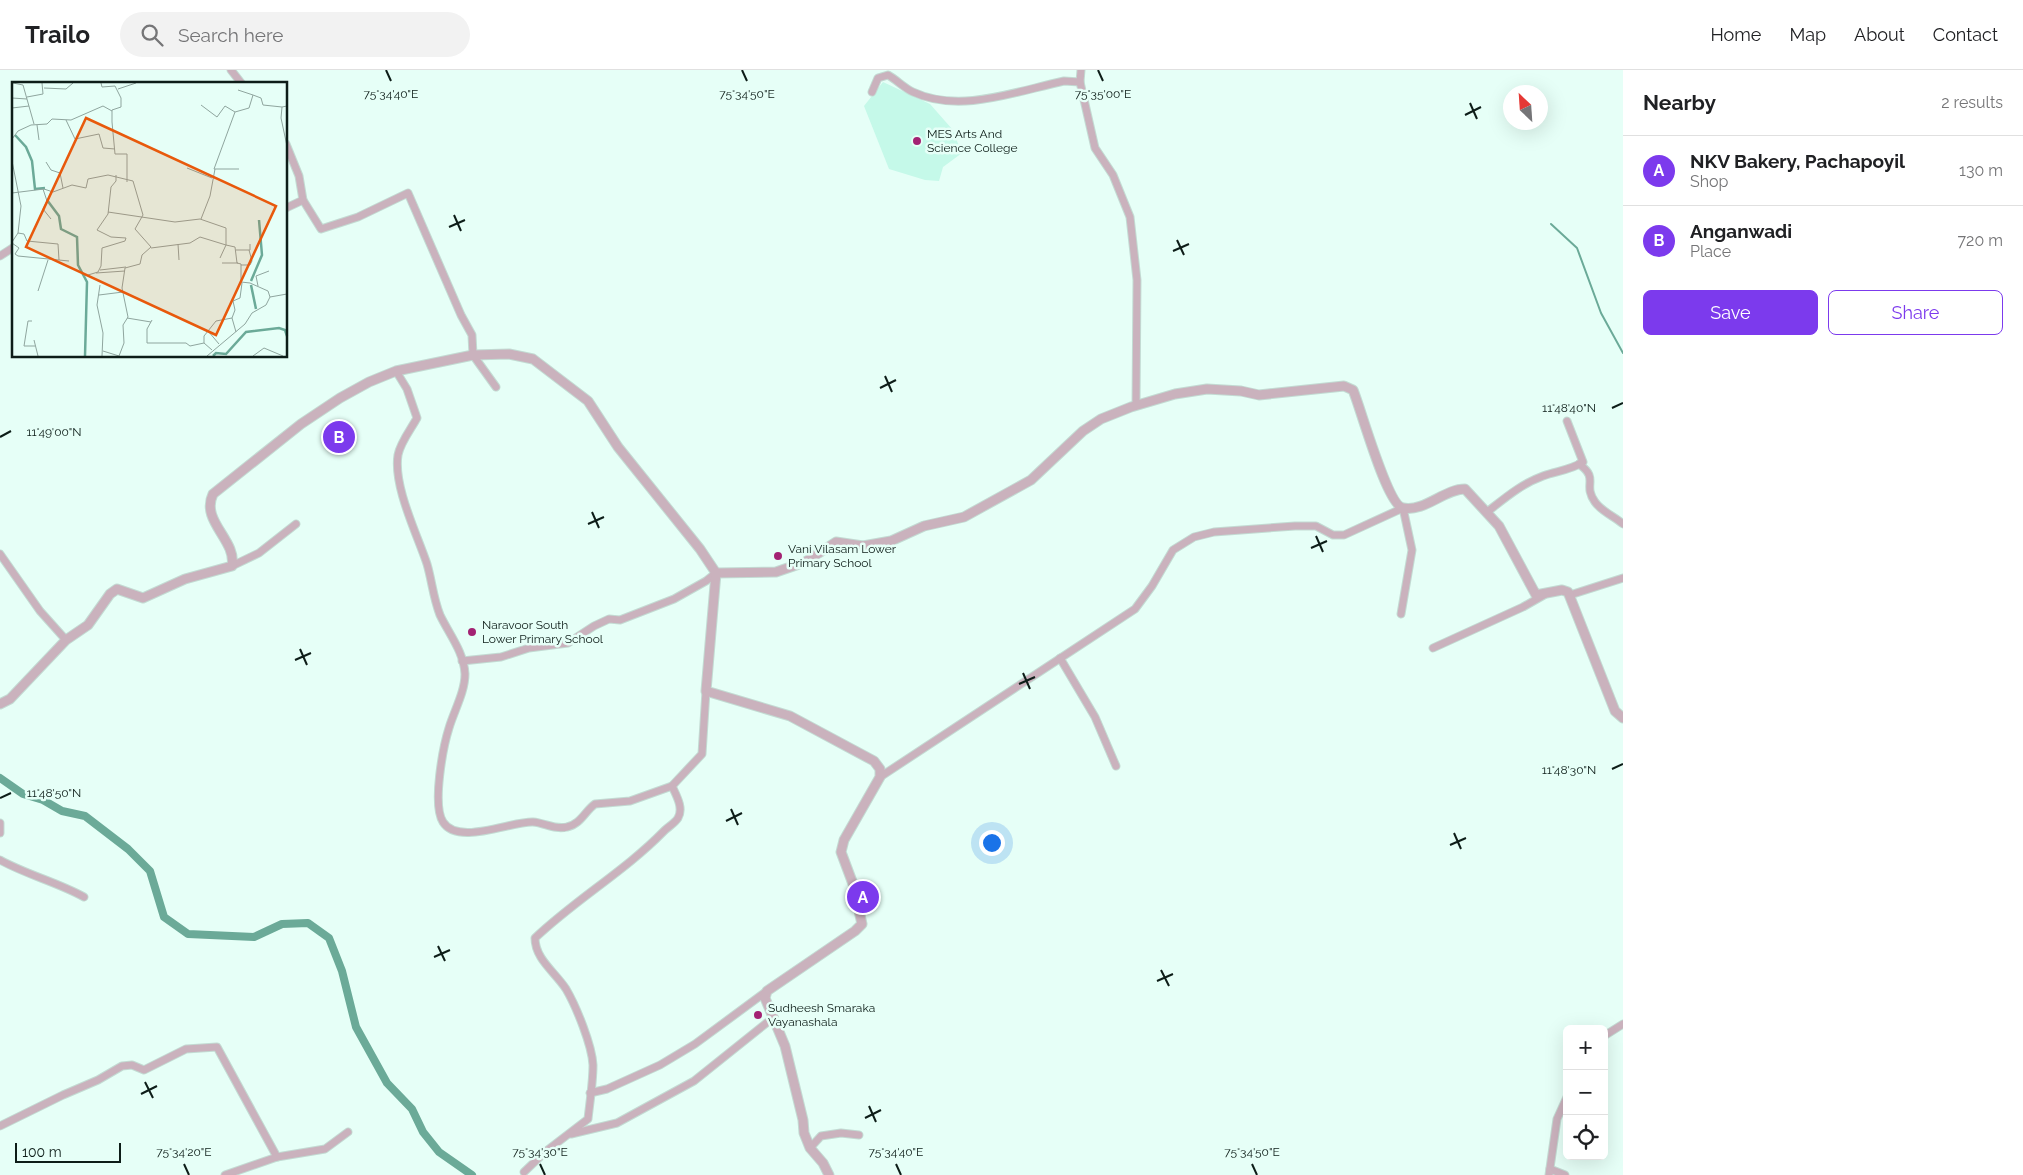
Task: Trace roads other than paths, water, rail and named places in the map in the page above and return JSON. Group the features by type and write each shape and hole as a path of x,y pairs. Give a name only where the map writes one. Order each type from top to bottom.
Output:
{"street":[{"path":"231,70 240,82"},
{"path":"1081,70 1080,82 1095,148 1113,175 1130,217 1137,280 1136,405"},
{"path":"872,92 878,78 888,75 914,93 944,101 969,102 1064,81 1080,82"},
{"path":"288,149 299,176 303,200 321,229 358,217 408,193 461,315 472,335 473,355 496,387"},
{"path":"288,207 303,200"},
{"path":"0,256 12,248"},
{"path":"232,566 233,560 229,548 211,514 208,503 213,494 301,424 340,398 396,371 473,355 509,354 533,359 588,401 618,447 700,549 716,573 702,754 672,786 630,801 595,804 578,823 566,828 549,827 534,822 464,832 450,828 442,822 439,794 448,730 462,691 465,674 462,660 431,590 430,574 412,528 398,477 398,454 417,418 407,389 396,371"},
{"path":"462,660 501,657 529,648 568,642 609,619 620,620 674,599 706,581 716,573 776,572 804,562 836,542 863,546 891,541 924,526 964,517 1031,480 1083,431 1101,419 1136,405 1174,394 1207,389 1241,391 1259,395 1344,386 1353,390 1387,488 1396,504 1403,508 1412,550 1401,614"},
{"path":"1487,512 1524,484 1583,462 1567,421"},
{"path":"1579,464 1592,477 1589,490 1594,501 1602,511 1623,524"},
{"path":"590,1093 607,1089 660,1065 695,1044 856,931 862,924 853,884 841,852 844,840 880,777 1135,608 1152,586 1173,550 1194,537 1214,532 1295,526 1316,526 1333,535 1344,535 1403,508 1419,506 1465,489 1487,512 1511,546 1536,595 1544,595"},
{"path":"0,704 10,699 66,640 88,625 110,594 117,589 143,598 184,579 232,566 259,553 296,524"},
{"path":"0,554 40,611 66,640"},
{"path":"1570,595 1623,578"},
{"path":"1433,648 1524,607 1544,595 1562,590 1570,595 1615,711 1623,718"},
{"path":"1060,658 1096,717 1116,766"},
{"path":"706,691 790,716 874,761 880,768 880,777"},
{"path":"524,1172 545,1152 588,1119 593,1064 586,1037 566,989 535,948 535,938 578,900 652,844 678,819 679,801 672,786"},
{"path":"0,823 0,833"},
{"path":"0,860 22,872 61,884 84,897"},
{"path":"768,991 766,998 785,1046 803,1120 804,1133 810,1148 823,1163 829,1175"},
{"path":"570,1134 617,1123 694,1081 774,1017"},
{"path":"1608,1033 1623,1024"},
{"path":"0,1126 63,1094 98,1080 122,1066 132,1066 144,1070 186,1049 217,1047 277,1157"},
{"path":"1563,1106 1557,1119 1550,1172 1565,1175"},
{"path":"225,1175 277,1157 325,1149 348,1132"},
{"path":"810,1148 820,1136 841,1133 859,1135"}],"waterway":[{"path":"1551,224 1577,248 1601,313 1623,353"},
{"path":"0,778 23,794 43,800 62,811 85,816 128,849 150,871 164,917 188,934 254,937 282,924 308,923 329,938 342,971 356,1027 387,1083 412,1109 423,1132 439,1152 472,1175"}],"place":[{"name":"MES Arts And Science College","path":"917,141"},
{"name":"Anganwadi","path":"339,437"},
{"name":"Vani Vilasam Lower Primary School","path":"778,556"},
{"name":"Naravoor South Lower Primary School","path":"472,632"},
{"name":"NKV Bakery, Pachapoyil","path":"863,897"},
{"name":"Sudheesh Smaraka Vayanashala","path":"758,1015"}]}
